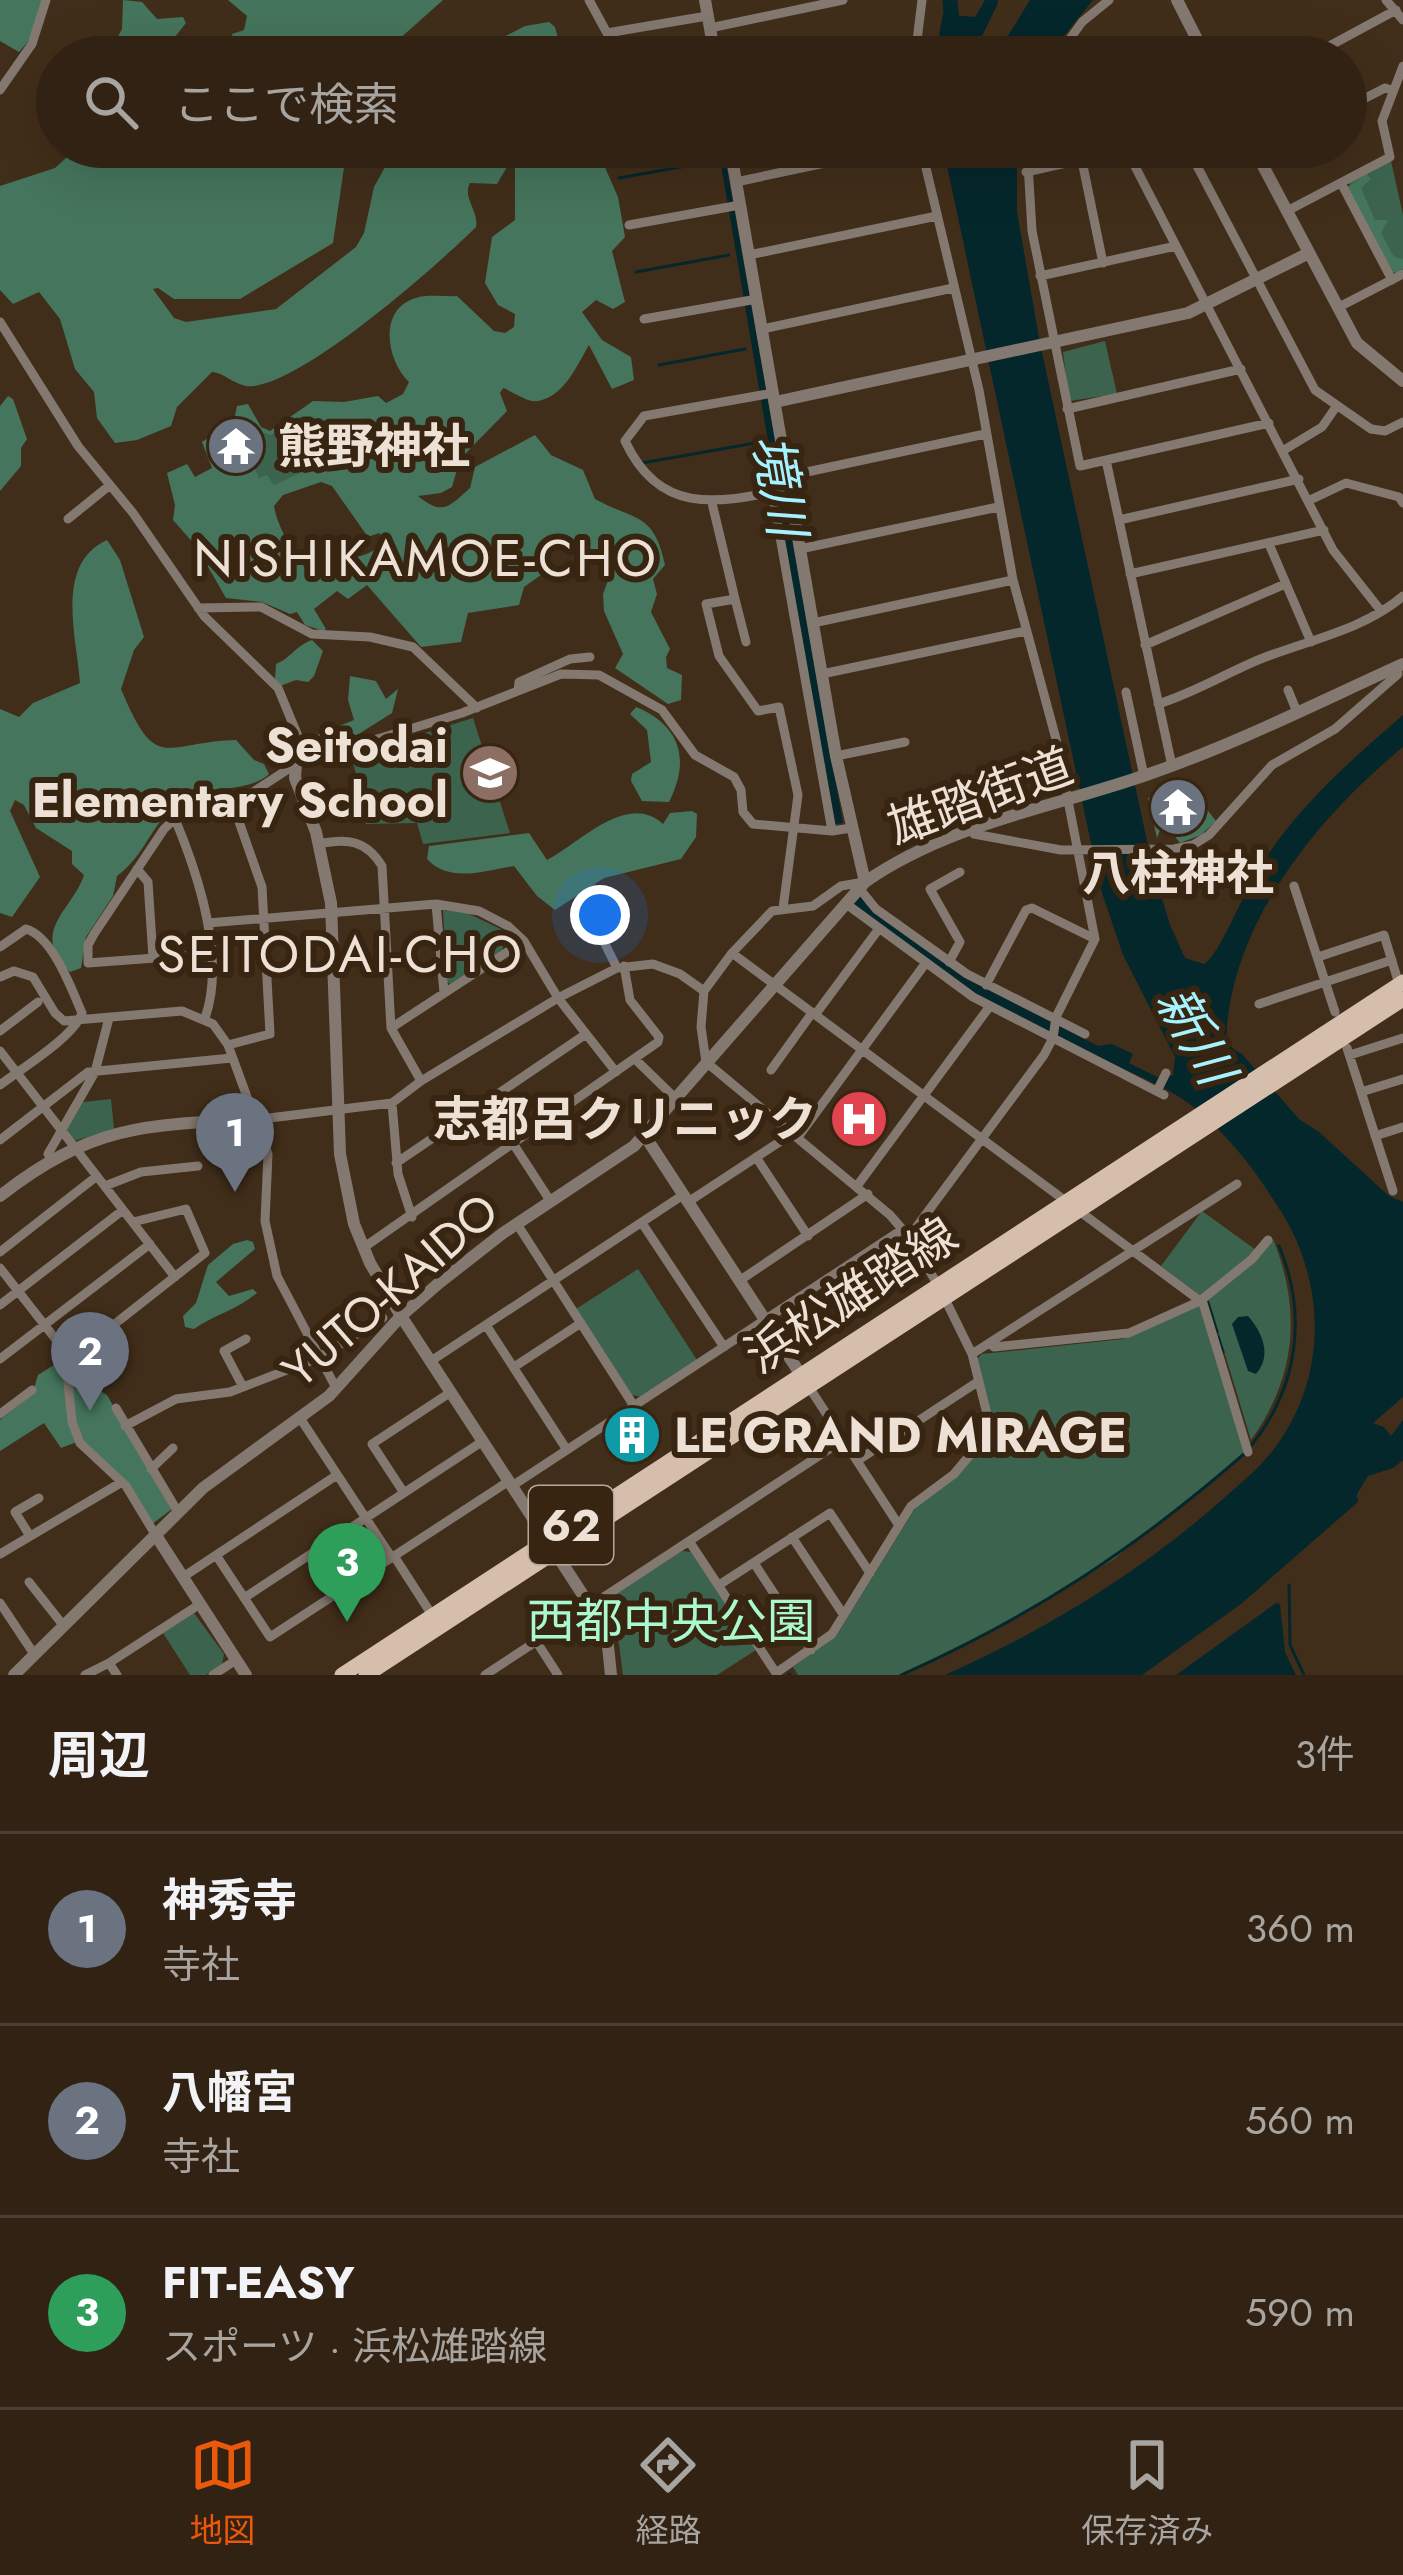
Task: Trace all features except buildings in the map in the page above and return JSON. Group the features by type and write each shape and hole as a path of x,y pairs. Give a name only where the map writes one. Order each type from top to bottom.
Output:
{"main road":[{"name":"浜松雄踏線","path":"366,1675 551,1546 1402,990"},
{"name":"浜松雄踏線","path":"341,1675 551,1546"}],"street":[{"path":"0,89 32,44 46,0"},
{"path":"589,0 608,34 843,0"},
{"path":"705,0 709,36"},
{"path":"918,36 922,0"},
{"path":"1071,36 1109,0"},
{"path":"1177,0 1195,36"},
{"path":"1354,36 1399,15 1386,0"},
{"path":"1287,211 1390,157 1382,121 1403,66"},
{"path":"1367,98 1385,88 1391,91"},
{"path":"734,168 734,206 749,255 750,300 762,329 832,831"},
{"path":"736,182 802,168"},
{"path":"216,1555 270,1637 906,1233 981,1140 1053,1037 1055,1021 1095,939 1082,850 1044,682 1013,580 976,360 953,288 926,168"},
{"path":"1026,168 1040,276 1080,466 1270,423"},
{"path":"1026,172 1046,168"},
{"path":"1083,168 1103,263"},
{"path":"1139,168 1339,559 1381,611"},
{"path":"1198,168 1309,382 1336,407 1378,431 1403,422"},
{"path":"1264,168 1363,351 1403,381"},
{"path":"1341,183 1392,280"},
{"path":"629,225 734,206"},
{"path":"749,255 937,216"},
{"path":"1040,276 1176,246"},
{"path":"985,434 712,502 687,498 641,470 625,437 644,416 976,360 1176,317 1309,253"},
{"path":"1337,308 1403,274"},
{"path":"762,329 953,288"},
{"path":"644,319 750,300"},
{"path":"0,322 78,446 198,608 278,688 300,741 295,778 319,844 332,914 344,1183 364,1248 401,1316 590,1606 605,1636 611,1675"},
{"path":"1067,409 1241,369"},
{"path":"1284,449 1322,427 1336,407"},
{"path":"1106,460 1172,766"},
{"path":"767,469 782,488 800,549 851,827 856,892 878,930 989,1006 1160,1091 1166,1073"},
{"path":"1119,520 1299,479"},
{"path":"1310,500 1346,484 1402,498"},
{"path":"68,519 110,485"},
{"path":"712,502 746,643"},
{"path":"800,549 998,507"},
{"path":"1130,574 1324,530"},
{"path":"1269,544 1311,642"},
{"path":"813,623 1013,580"},
{"path":"1145,645 1285,584"},
{"path":"1158,704 1311,642 1403,596"},
{"path":"735,598 706,604 724,665 758,711 779,707 798,795 783,908"},
{"path":"198,608 260,608 312,634 370,637 413,647 477,708"},
{"path":"822,674 1026,631"},
{"path":"518,692 519,682 570,659 590,657"},
{"path":"1126,692 1143,777 1400,665"},
{"path":"972,828 974,835 1082,850 1187,847 1209,836 1272,765 1335,729 1398,674 1400,665"},
{"path":"209,954 88,963 90,939 175,819 261,788 296,764 477,708 569,672 606,677 662,710 695,755 734,777 749,821 766,828 832,831 851,827"},
{"path":"1288,690 1297,712"},
{"path":"836,756 905,742"},
{"name":"雄踏街道","path":"856,892 915,850 1143,777"},
{"path":"228,1045 270,1034 266,919 259,873 231,799"},
{"path":"175,819 198,873 208,923 210,996 205,1018"},
{"path":"319,844 351,841 374,854 384,873 391,1028 421,1081"},
{"path":"136,869 148,882 153,958"},
{"path":"950,962 960,942 930,889 960,872"},
{"path":"689,1541 776,1673 832,1634 916,1499 954,1474 992,1426 972,1354 906,1233 868,1194 706,1062 701,1027 704,991 732,952 769,913 813,906 841,886 986,985 1085,1034"},
{"path":"1294,886 1336,1012"},
{"name":"YUTO-KAIDO","path":"14,1675 220,1474 336,1388 401,1316 517,1224 610,1165 645,1136 856,892"},
{"path":"208,923 436,904 489,915 524,941 558,998 616,1072"},
{"path":"436,904 444,994"},
{"path":"986,985 1026,910 1032,908 1095,939"},
{"path":"0,947 26,929 35,932 81,1009 80,1021 0,1084"},
{"path":"771,1070 878,930"},
{"path":"1318,957 1384,935 1402,990"},
{"path":"391,1028 524,941"},
{"path":"364,1248 635,1059 659,1037 630,1000 621,967 604,942"},
{"path":"732,952 1200,1301 1248,1452"},
{"path":"1259,1004 1392,960"},
{"path":"0,1196 51,1158 75,1147 160,1124 254,1120 392,1103 558,998 621,967 653,964 680,974 704,991"},
{"path":"431,1361 642,1223 795,1135 925,964"},
{"path":"0,977 14,971 27,974 38,982 59,1018 80,1021 182,1011 205,1018 219,1030 268,1154 265,1221 275,1267 336,1388"},
{"path":"0,1031 38,1002"},
{"path":"857,1186 989,1006"},
{"path":"51,1158 48,1154 94,1072 109,1018"},
{"path":"396,1163 586,1034"},
{"path":"1393,1191 1348,1052 1403,1038"},
{"path":"0,1051 175,1276"},
{"path":"0,1140 86,1073 232,1058"},
{"path":"635,1059 676,1099"},
{"path":"1361,1092 1403,1078"},
{"path":"486,1102 551,1202"},
{"path":"392,1103 396,1163 412,1217"},
{"path":"1376,1136 1403,1127"},
{"path":"645,1136 898,1524"},
{"path":"756,1157 808,1236"},
{"path":"0,1252 101,1181 197,1166"},
{"path":"1387,1173 1403,1168"},
{"path":"972,1354 1237,1184"},
{"path":"739,1281 868,1194"},
{"path":"0,1268 68,1355 74,1356 205,1253 187,1209 133,1222"},
{"path":"0,1305 123,1210"},
{"path":"642,1223 724,1347"},
{"path":"517,1224 634,1406"},
{"path":"990,1343 994,1347 1122,1336 1200,1301 1268,1240"},
{"path":"0,1359 150,1244"},
{"path":"125,1426 181,1397 243,1387 318,1358 381,1323"},
{"path":"514,1367 581,1323"},
{"path":"486,1324 567,1450"},
{"path":"243,1387 224,1351 246,1339"},
{"path":"67,1373 75,1433 88,1454 122,1482 246,1675"},
{"path":"857,1461 980,1381"},
{"path":"0,1414 32,1390"},
{"path":"404,1493 372,1444 451,1392"},
{"path":"116,1408 178,1512"},
{"path":"300,1418 432,1616"},
{"path":"484,1675 843,1440"},
{"path":"244,1598 483,1442"},
{"path":"151,1468 173,1448"},
{"path":"182,1576 338,1475"},
{"path":"0,1553 122,1482"},
{"path":"30,1536 16,1512 39,1498"},
{"path":"719,1586 830,1513 870,1573"},
{"path":"792,1537 842,1614"},
{"path":"754,1563 811,1650"},
{"path":"29,1582 62,1625"},
{"path":"0,1604 34,1654"},
{"path":"85,1675 200,1604"},
{"path":"536,1641 558,1675"},
{"path":"213,1675 236,1660"},
{"path":"109,1663 117,1675"}],"green space":[{"path":"0,0 43,0 33,36 19,52 0,41"},
{"path":"123,0 142,2 157,19 183,17 186,23 176,36 118,36"},
{"path":"228,0 443,0 403,36 232,36 244,30 247,16"},
{"path":"549,22 557,36 506,36"},
{"path":"1391,161 1403,215 1403,269 1396,273 1349,183"},
{"path":"55,168 344,168 333,243 240,299 174,299 153,289 174,318 186,322 276,309 356,247 384,168 506,168 497,184 470,183 476,227 331,348 268,382 246,386 212,372 177,407 171,426 115,443 97,418 94,392 75,369 60,319 39,292 13,304 0,290 0,186"},
{"path":"515,168 605,168 618,197 625,237 612,251 625,302 613,309 596,300 582,312 602,340 631,357 634,380 612,389 589,345 569,379 547,398 530,400 503,388 500,393 507,411 460,459 452,487 418,496 433,506 451,504 470,488 475,467 535,435 551,455 583,470 595,499 641,520 655,535 665,565 653,579 657,594 651,612 670,649 667,668 682,675 681,700 668,704 615,668 623,654 604,611 603,594 610,575 602,561 581,564 570,543 540,551 541,575 524,587 519,605 468,613 461,642 421,647 367,585 348,599 337,591 314,609 323,631 305,625 297,612 226,598 196,546 173,520 175,505 167,473 187,464 195,477 212,468 202,442 234,421 237,406 248,404 261,427 270,431 313,401 378,396 386,403 403,394 409,382 395,362 390,337 395,313 404,304 420,297 457,296 494,331 505,333 514,327 515,314 498,305 485,283 492,237 515,220","holes":["299,417 321,463 274,485 267,475 259,478 238,433 253,424 271,435","321,482 332,486 368,537 379,533 386,540 367,554 346,556 317,579 290,546 274,506 283,495"]},
{"path":"1367,174 1371,179 1361,188 1375,220 1388,220 1381,233 1394,257 1403,259 1403,269 1396,273 1347,187"},
{"path":"1105,341 1117,394 1069,401 1063,352"},
{"path":"8,396 27,439 21,448 21,466 0,491 0,406"},
{"path":"299,416 321,463 273,486 258,477 238,433 255,424 261,432 277,431"},
{"path":"107,540 120,560 144,637 134,650 121,689 144,734 165,748 236,740 269,774 241,786 183,795 117,876 113,896 86,937 81,968 70,972 58,957 53,933 84,875 72,864 72,851 36,828 24,805 15,800 10,811 40,877 12,917 0,913 0,709 19,717 33,703 80,683 74,584 90,551"},
{"path":"312,640 323,651 314,676 308,682 296,680 280,686 275,679 276,664"},
{"path":"350,676 376,681 386,699 398,689 392,713 346,742 312,752 306,742 309,738 354,720 348,700"},
{"path":"636,707 663,723 677,745 679,772 669,802 642,801 631,781 632,774 651,762 647,730 630,714"},
{"path":"473,718 510,833 423,844 417,823 366,824 352,756"},
{"path":"1187,784 1216,821 1201,835 1180,843 1176,838 1186,820 1177,818 1162,825 1157,838 1148,798"},
{"path":"670,813 697,814 696,837 681,859 604,878 555,910 537,896 514,866 457,873 427,859 429,846 529,833 547,860 619,816 649,815 663,824"},
{"path":"443,910 467,913 507,932 502,950 450,984 447,982"},
{"path":"111,1099 114,1129 74,1141 66,1131 83,1102"},
{"path":"1202,1211 1256,1250 1201,1296 1161,1266"},
{"path":"1273,1239 1288,1292 1290,1343 1278,1392 1251,1440 1208,1298"},
{"path":"247,1240 255,1249 216,1282 229,1296 253,1289 257,1293 194,1329 185,1327 183,1316 196,1303 208,1265 233,1244"},
{"path":"638,1269 697,1360 641,1397 632,1395 576,1309"},
{"path":"1200,1305 1245,1453 1114,1559 985,1635 899,1675 798,1675 793,1667 836,1636 919,1502 956,1477 996,1433 976,1360 982,1354 1123,1339"},
{"path":"85,1358 97,1369 87,1383 107,1395 172,1509 152,1524 131,1490 77,1442 61,1448 44,1423 0,1451 0,1420 32,1395 38,1375 57,1363 62,1374 70,1374"},
{"name":"西都中央公園","path":"682,1551 691,1552 756,1650 717,1675 623,1675 605,1601"},
{"path":"194,1613 224,1654 222,1665 206,1675 190,1675 163,1633"}],"water":[{"path":"985,0 998,0 982,36 939,36 943,14 975,17"},
{"path":"1030,0 1093,0 1064,36 1008,36"},
{"name":"境川","path":"722,168 727,168 843,823 835,824"},
{"name":"新川","path":"947,168 1017,168 1017,212 1040,343 1153,869 1185,958 1204,964 1210,958 1258,870 1289,826 1343,768 1403,715 1403,747 1316,833 1268,901 1236,976 1227,1034 1232,1047 1299,1119 1389,1196 1403,1202 1403,1397 1373,1423 1391,1436 1403,1420 1403,1460 1368,1476 1357,1494 1358,1502 1241,1604 1142,1675 945,1675 1052,1621 1120,1579 1215,1506 1279,1442 1295,1415 1313,1356 1312,1296 1295,1237 1261,1181 1218,1129 1166,1089 964,988 853,903 860,894 866,905 967,979 1098,1046 1112,1044 1133,1054 1129,1063 1159,1078 1173,1075 1175,1057 1123,955 1101,890"},
{"path":"1248,1316 1264,1345 1264,1360 1256,1374 1248,1371 1232,1324"},
{"path":"1280,1604 1285,1652 1296,1675 1176,1675"}],"waterway":[{"path":"950,0 953,36"},
{"path":"619,178 675,168"},
{"path":"636,272 729,255"},
{"path":"659,365 745,349"},
{"name":"境川","path":"642,463 761,442"},
{"path":"1251,1446 1279,1400 1294,1350 1293,1298 1279,1246"},
{"path":"1208,1303 1217,1332"},
{"path":"1218,1337 1223,1352"},
{"path":"901,1675 995,1629 1081,1578 1244,1454"},
{"path":"1289,1585 1290,1645 1304,1675"}],"place":[{"name":"熊野神社","path":"236,446"},
{"name":"Seitodai Elementary School","path":"490,773"},
{"name":"八柱神社","path":"1178,807"},
{"name":"志都呂クリニック","path":"859,1119"},
{"name":"神秀寺","path":"235,1192"},
{"name":"八幡宮","path":"90,1411"},
{"name":"LE GRAND MIRAGE","path":"632,1435"},
{"name":"FIT-EASY","path":"347,1622"}],"district":[{"name":"NISHIKAMOE-CHO","path":"426,558"},
{"name":"SEITODAI-CHO","path":"341,954"}]}
